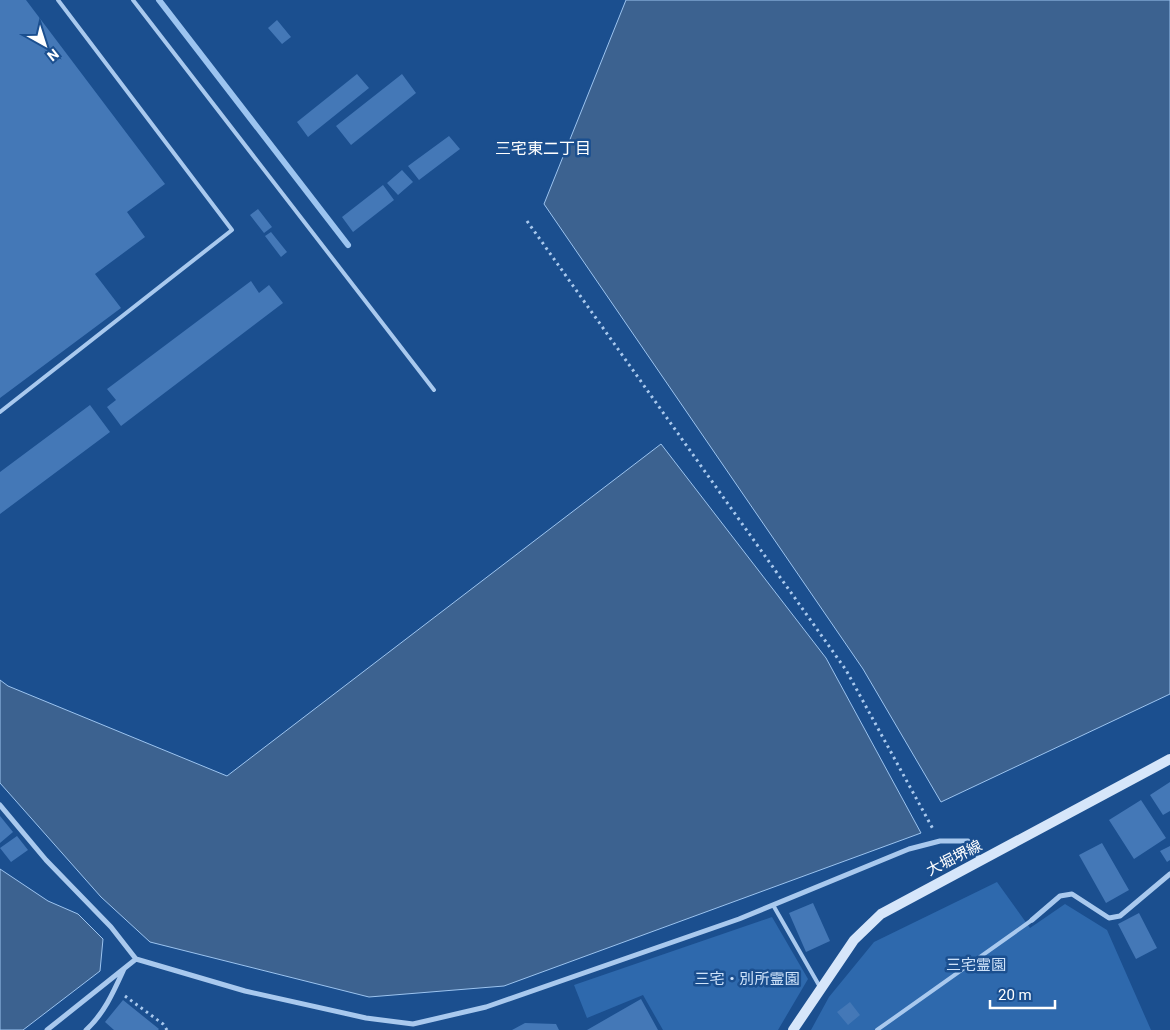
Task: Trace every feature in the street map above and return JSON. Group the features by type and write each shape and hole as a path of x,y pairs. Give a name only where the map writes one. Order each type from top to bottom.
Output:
{"main road":[{"name":"大堀堺線","path":"793,1030 854,940 881,914 982,862 1170,760"}],"street":[{"path":"0,805 46,860 111,927 136,959 245,991 366,1018 413,1024 486,1007 729,922 909,849 940,841 968,841 982,862"},
{"path":"1032,920 1060,896 1072,894 1109,918 1120,916 1170,874"},
{"path":"47,1030 136,959"},
{"path":"86,1030 97,1018 115,989 124,969"}],"lane":[{"path":"0,412 232,230 58,0"},
{"path":"133,0 434,390"},
{"path":"773,905 821,989"},
{"path":"877,1030 1032,920"}],"path":[{"path":"527,221 846,670 940,841"},
{"path":"115,989 163,1024 167,1030"}],"green space":[{"name":"三宅霊園","path":"997,882 1030,928 1065,904 1107,930 1151,1030 811,1030 829,997 874,942"},
{"name":"三宅・別所霊園","path":"772,917 808,979 778,1030 663,1030 643,995 587,1018 574,985"}],"shaded area":[{"path":"626,0 1170,0 1170,694 941,802 863,669 544,204"},
{"path":"661,444 826,658 921,833 504,986 369,997 150,942 101,897 0,783 0,680 8,686 227,776"},
{"path":"0,869 48,901 78,914 103,939 100,971 23,1030 0,1030"}],"building":[{"path":"0,0 26,0 165,184 127,212 145,237 95,274 121,308 0,398"},
{"path":"277,20 291,37 282,44 268,28"},
{"path":"357,74 369,88 308,137 297,122"},
{"path":"402,74 416,93 351,145 336,126"},
{"path":"449,136 460,149 419,180 408,166"},
{"path":"402,170 413,182 398,195 387,183"},
{"path":"383,185 394,200 353,232 342,217"},
{"path":"258,209 272,227 264,233 250,215"},
{"path":"271,232 287,252 281,257 265,236"},
{"path":"251,281 259,293 269,285 283,303 121,426 107,407 116,400 107,389"},
{"path":"90,405 110,432 0,514 0,472"},
{"path":"1170,782 1170,811 1163,815 1150,795"},
{"path":"1141,800 1166,838 1134,859 1109,820"},
{"path":"0,816 13,832 0,843"},
{"path":"17,836 28,850 11,862 0,848"},
{"path":"1102,843 1129,890 1106,903 1079,855"},
{"path":"1170,846 1170,860 1167,862 1160,851"},
{"path":"813,903 830,941 806,952 789,913"},
{"path":"1139,913 1157,948 1136,959 1118,924"},
{"path":"641,999 658,1030 587,1030"},
{"path":"123,1000 159,1029 114,1030 105,1022"},
{"path":"850,1002 860,1015 848,1025 837,1012"},
{"path":"525,1023 556,1024 559,1030 512,1030"}],"waterway":[{"path":"159,0 348,245"}],"district":[{"name":"三宅東二丁目","path":"543,148"}]}
